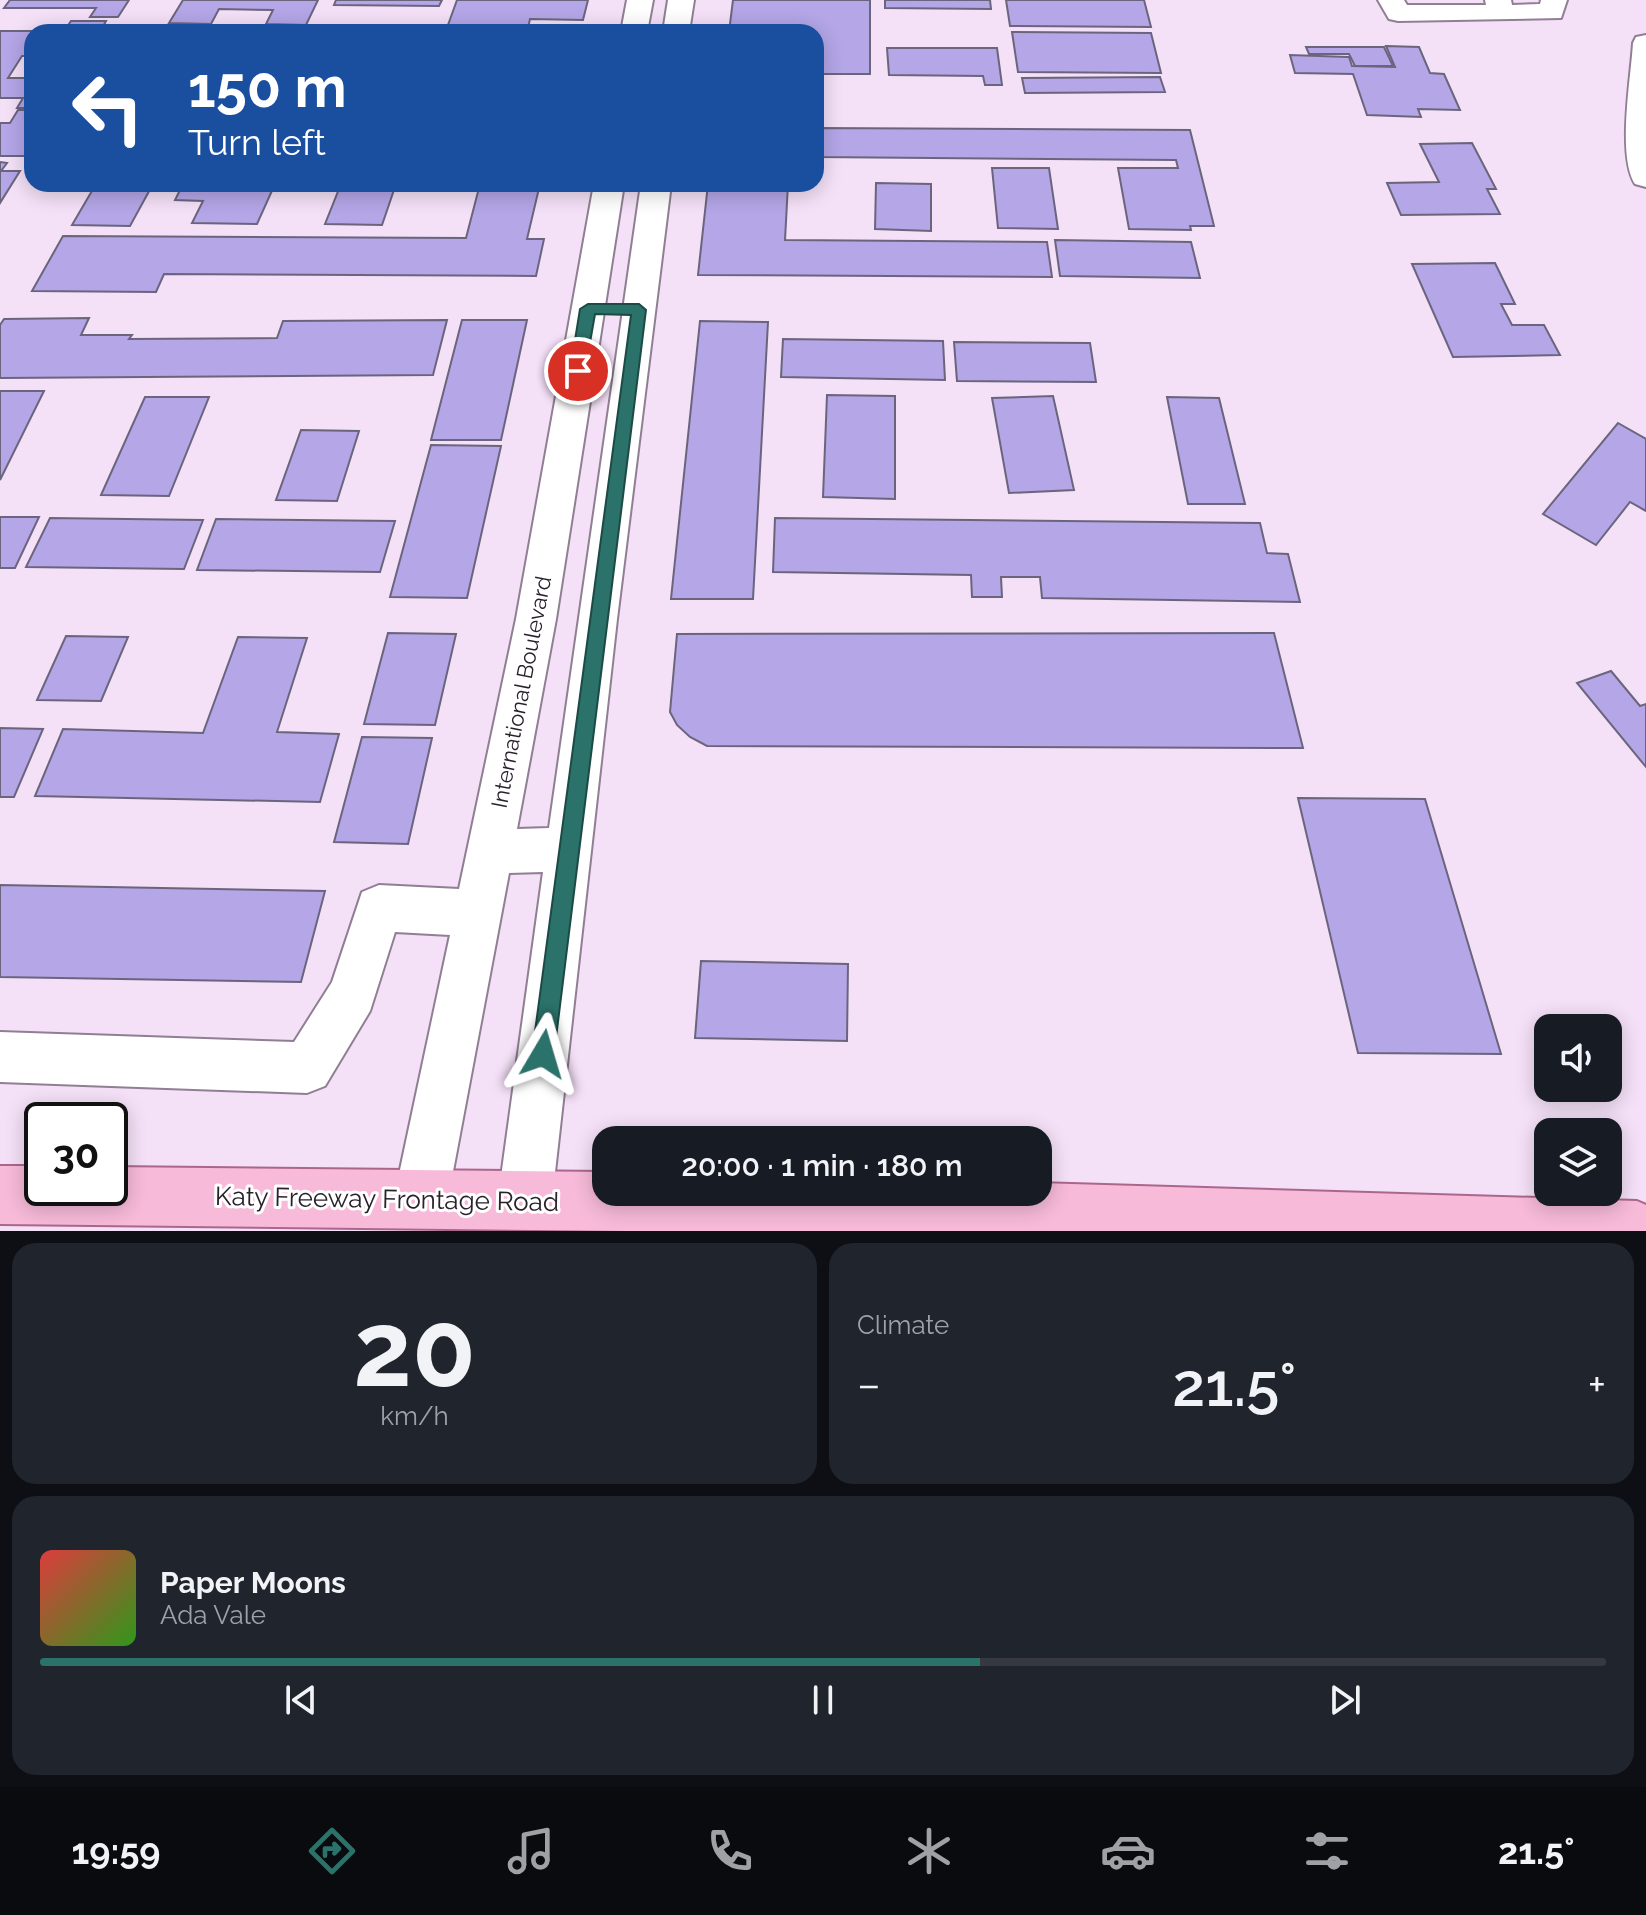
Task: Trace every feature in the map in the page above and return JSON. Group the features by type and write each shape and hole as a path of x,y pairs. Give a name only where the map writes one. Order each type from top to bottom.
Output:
{"main road":[{"name":"Katy Freeway Frontage Road","path":"0,1195 525,1199 1637,1231"}],"street":[{"path":"636,24 640,0"},
{"path":"677,24 681,0"},
{"path":"1391,0 1398,13 1499,6 1552,12 1554,0"},
{"path":"1646,43 1641,152 1646,177"},
{"name":"International Boulevard","path":"421,1198 536,619 608,192"},
{"path":"525,1199 597,619 655,192"},
{"path":"588,309 639,310"},
{"path":"536,619 597,619"},
{"path":"490,851 568,850"},
{"path":"0,1057 307,1068 353,994 379,908 477,913"}],"building":[{"path":"10,0 129,0 118,17 90,17 96,8 4,8"},
{"path":"183,0 318,0 306,24 266,24 273,10 219,9 211,24 169,23"},
{"path":"336,0 442,0 439,6 334,5"},
{"path":"457,0 588,0 583,20 530,19 529,24 448,24"},
{"path":"733,0 870,0 870,74 824,74 824,24 730,24"},
{"path":"885,0 990,0 991,9 885,8"},
{"path":"1006,0 1144,0 1151,27 1010,26"},
{"path":"71,21 106,21 104,24 69,24"},
{"path":"0,31 24,31 24,56 8,78 24,78 24,108 17,108 23,98 0,98"},
{"path":"1012,32 1151,33 1161,73 1018,72"},
{"path":"1386,46 1419,47 1430,73 1444,74 1460,110 1418,109 1421,117 1367,115 1353,74 1295,73 1290,55 1349,57 1352,66 1395,67"},
{"path":"1306,47 1384,47 1393,66 1355,66 1349,54 1309,54"},
{"path":"887,48 997,48 1002,85 985,85 983,76 889,75"},
{"path":"1160,77 1165,92 1025,93 1022,78"},
{"path":"18,110 24,110 24,156 0,156 0,123 10,123"},
{"path":"824,128 1190,130 1214,226 1190,226 1191,230 1129,229 1118,168 1178,168 1176,160 824,157"},
{"path":"1472,143 1496,189 1487,189 1500,214 1401,215 1387,183 1439,182 1420,144"},
{"path":"0,162 7,163 1,171 20,171 0,203"},
{"path":"992,168 1049,168 1058,229 998,228"},
{"path":"876,183 931,184 931,231 875,229"},
{"path":"91,192 149,192 130,226 72,225"},
{"path":"179,192 271,192 257,224 192,223 203,201 175,200"},
{"path":"338,192 393,192 382,225 325,224"},
{"path":"478,192 538,192 527,239 544,239 536,276 164,274 156,292 32,291 63,236 466,238"},
{"path":"707,192 788,192 785,240 1047,242 1052,277 698,275"},
{"path":"1055,240 1191,242 1200,278 1060,276"},
{"path":"1495,263 1515,304 1501,304 1512,325 1544,325 1560,355 1453,357 1412,264"},
{"path":"89,318 81,335 132,335 129,339 277,338 283,321 447,320 433,375 0,378 0,325 4,319"},
{"path":"462,320 527,320 501,440 431,440"},
{"path":"700,321 768,322 753,599 671,599"},
{"path":"783,339 943,341 945,380 781,377"},
{"path":"954,342 1090,343 1096,382 957,381"},
{"path":"0,391 44,391 0,480"},
{"path":"827,395 895,396 895,499 823,497"},
{"path":"1053,396 1074,490 1009,493 992,398"},
{"path":"145,397 209,397 169,496 101,495"},
{"path":"1167,397 1219,398 1245,504 1188,504"},
{"path":"1618,423 1646,439 1646,511 1630,502 1596,545 1543,514"},
{"path":"301,430 359,431 337,501 276,500"},
{"path":"431,445 501,446 467,598 390,597"},
{"path":"0,517 39,517 15,568 0,568"},
{"path":"50,518 203,520 184,569 26,567"},
{"path":"775,518 1260,523 1267,553 1288,554 1300,602 1042,598 1040,577 1001,577 1002,597 972,597 971,575 773,572"},
{"path":"216,519 395,521 380,572 197,570"},
{"path":"388,633 456,634 435,725 364,724"},
{"path":"1274,633 1303,748 707,746 690,737 677,725 670,712 677,634"},
{"path":"66,636 128,637 101,701 37,700"},
{"path":"238,637 307,638 277,732 339,734 320,802 35,796 63,729 203,733"},
{"path":"1611,671 1640,706 1646,704 1646,767 1577,683"},
{"path":"0,728 43,729 14,797 0,797"},
{"path":"362,737 432,738 408,844 334,842"},
{"path":"1298,798 1425,799 1501,1054 1358,1053"},
{"path":"0,885 325,891 301,982 0,977"},
{"path":"701,961 848,964 847,1041 695,1038"}],"route":[{"path":"543,1054 639,310 588,309 578,371"}]}
